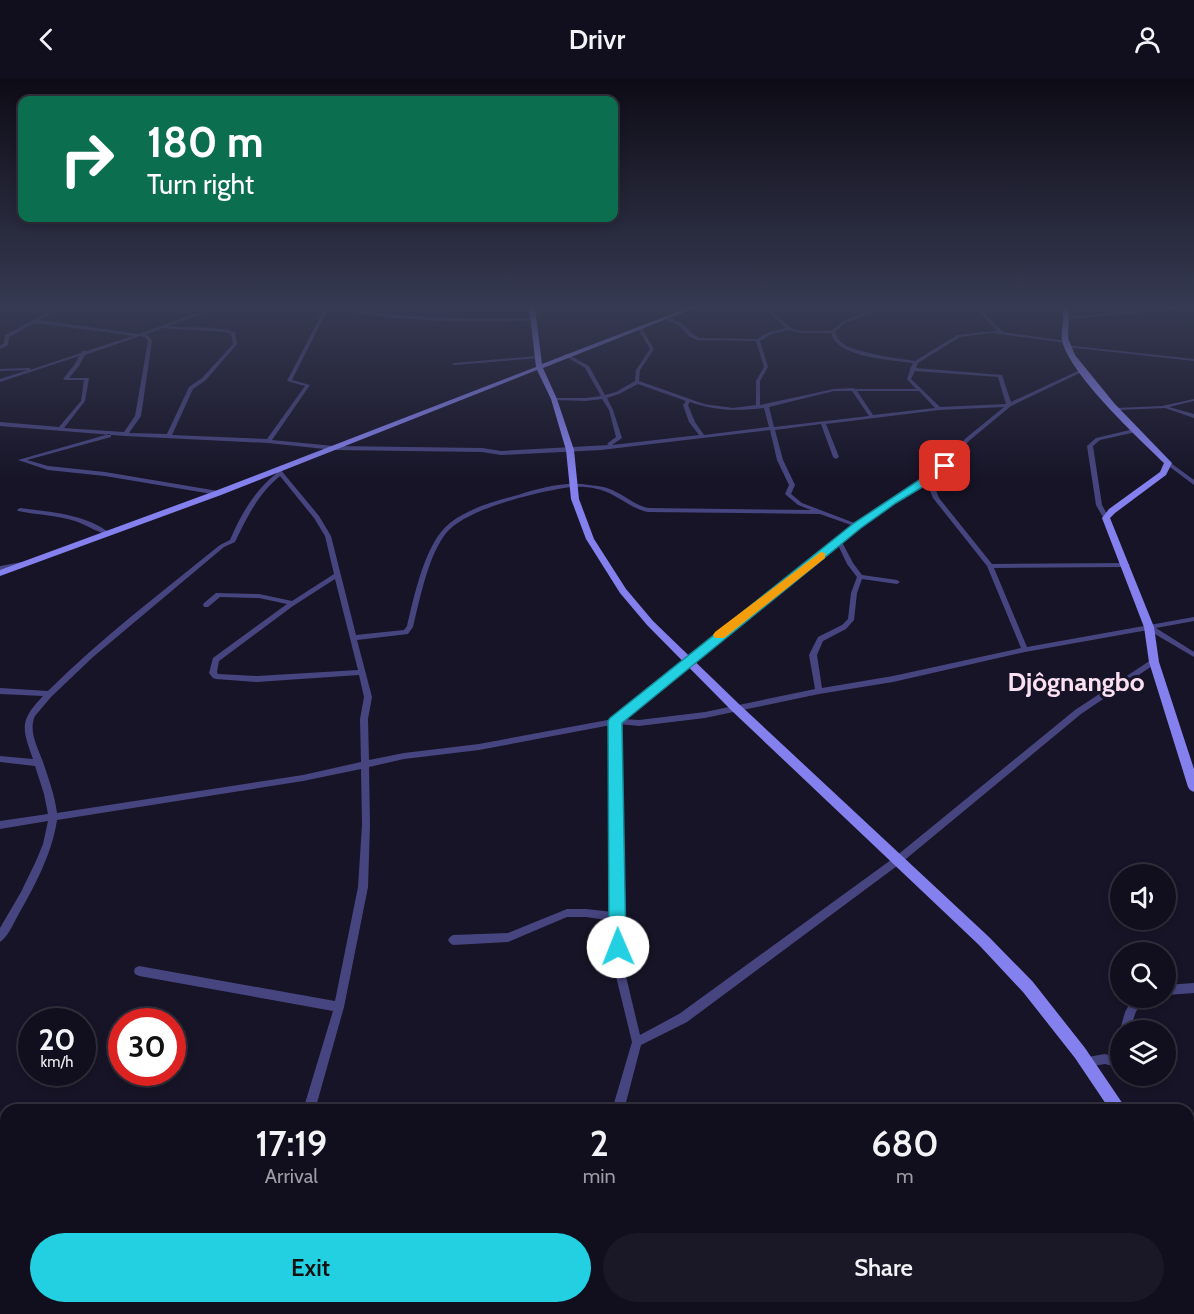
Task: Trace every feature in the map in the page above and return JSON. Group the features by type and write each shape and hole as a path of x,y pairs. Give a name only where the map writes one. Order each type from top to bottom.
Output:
{"street":[{"path":"0,381 50,365"},
{"path":"61,428 85,396 87,379 65,379 75,365"},
{"path":"147,365 138,416 122,434 82,442 21,459 48,468 105,474 218,493"},
{"path":"169,436 191,388 218,365"},
{"path":"268,441 309,385 289,381 297,365"},
{"path":"0,573 279,471 533,365"},
{"path":"540,365 570,450 575,499 590,539 623,591 650,623 736,708 984,941 1028,987 1086,1062 1115,1104"},
{"path":"583,365 587,367 605,398 619,430 619,438 601,448"},
{"path":"637,382 638,369 641,365"},
{"path":"758,407 758,381 765,365"},
{"path":"914,365 909,380 939,409"},
{"path":"1079,365 1134,431 1194,483"},
{"path":"0,370 39,369"},
{"path":"912,369 1000,376 1009,405"},
{"path":"615,721 688,660 840,542 858,525 892,500 932,477 968,439 1009,405 1082,370"},
{"path":"554,399 605,398 637,382"},
{"path":"637,382 689,401 723,409 766,406 823,391 920,390"},
{"path":"853,389 872,417"},
{"path":"1117,409 1162,407 1194,400"},
{"path":"689,401 685,405 686,411 702,436"},
{"path":"0,424 122,434 268,441 334,448 482,450 501,453 601,448 939,409 1009,405"},
{"path":"766,406 780,460 792,485 789,494 800,504 858,525"},
{"path":"1162,407 1194,416"},
{"path":"823,423 836,457"},
{"path":"1134,431 1098,439 1090,446 1099,505 1126,565 1149,627 1154,662 1190,764 1194,787"},
{"path":"1106,518 1163,473 1168,462"},
{"path":"279,471 316,517 328,536 368,697 364,719 366,825 363,887 339,1007 311,1104"},
{"path":"0,937 39,865 53,817 29,731 29,720 50,694 123,625 222,546 233,541 246,511 266,483 279,471"},
{"path":"932,477 932,488 936,498 990,566 1026,650"},
{"path":"353,638 406,632 410,627 423,576 444,531 465,516 489,506 573,484 610,490 632,506 648,510 820,512"},
{"path":"20,510 77,518 91,522 108,534"},
{"path":"840,542 850,564 860,577 897,582"},
{"path":"0,568 34,561"},
{"path":"990,566 1126,565"},
{"path":"337,575 293,603 216,660 213,673 216,676 257,679 360,672"},
{"path":"819,691 813,655 820,639 844,627 851,620 854,593 860,577"},
{"path":"206,606 218,595 259,596 293,603"},
{"path":"0,825 366,766 404,756 479,747 615,721 671,720 819,691 893,680 1026,650 1194,619"},
{"path":"1149,627 1194,656"},
{"path":"637,1042 683,1018 898,860 1078,712 1154,662"},
{"path":"0,691 50,694"},
{"path":"615,721 618,964 637,1042 620,1104"},
{"path":"0,759 39,763"},
{"path":"453,940 508,937 567,914 617,916"},
{"path":"139,971 339,1007"},
{"path":"1176,989 1194,988"},
{"path":"1086,1062 1110,1060"}],"slow traffic":[{"path":"719,635 821,556"}],"district":[{"name":"Djôgnangbo","path":"1076,682"}],"route":[{"path":"618,947 615,878 615,721 688,660 840,542 858,525 892,500 932,477 945,466"}]}
